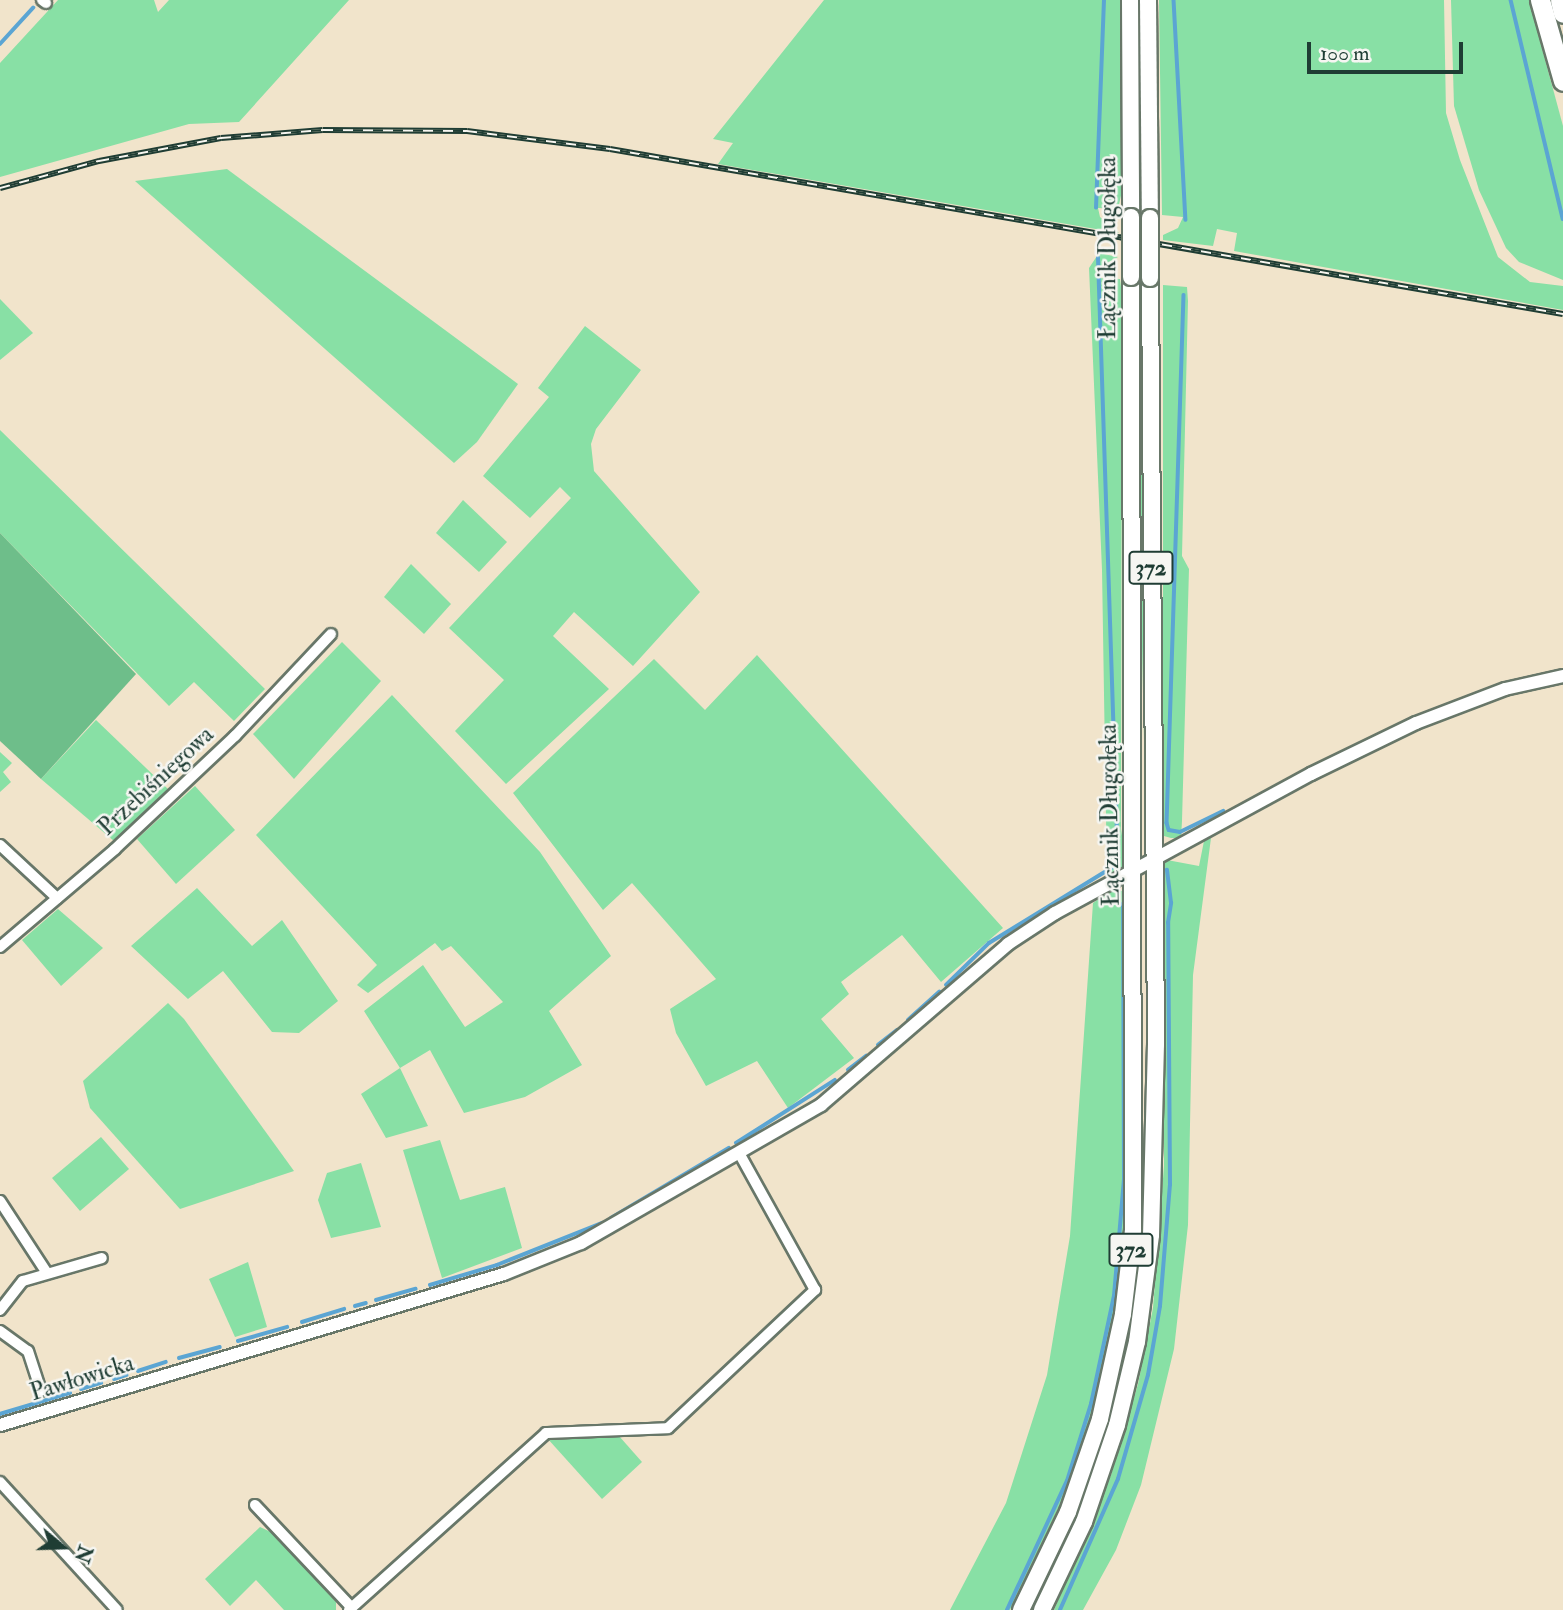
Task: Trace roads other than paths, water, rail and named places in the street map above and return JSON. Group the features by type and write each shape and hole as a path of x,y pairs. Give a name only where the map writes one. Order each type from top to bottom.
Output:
{"highway":[{"path":"1541,0 1563,81"},
{"path":"1560,0 1563,12"}],"main road":[{"name":"Łącznik Długołęka","path":"1021,1610 1059,1533 1091,1447 1125,1304 1136,1165 1130,0"},
{"name":"Łącznik Długołęka","path":"1042,1610 1102,1475 1124,1400 1144,1299 1156,1100 1148,0"}],"street":[{"name":"Przebiśniegowa","path":"0,947 235,736 331,634"},
{"name":"Pawłowicka","path":"0,1425 504,1274 581,1244 821,1105 1008,944 1154,859 1416,723 1505,689 1563,676"},
{"path":"0,845 57,898"},
{"path":"255,1505 351,1609 546,1433 668,1428 816,1290 738,1153"},
{"path":"0,1201 47,1273"},
{"path":"0,1310 23,1281 102,1258"},
{"path":"0,1331 28,1351 41,1391"},
{"path":"0,1482 117,1610"}],"waterway":[{"path":"1096,208 1104,0"},
{"path":"1174,0 1186,220"},
{"path":"1511,0 1563,219"},
{"path":"0,44 33,8"},
{"path":"946,985 989,943 1118,864 1098,258"},
{"path":"1184,295 1167,823 1169,830 1180,832 1223,811"},
{"path":"1060,1610 1118,1479 1148,1375 1160,1306 1170,1185 1168,923 1171,903 1167,870"},
{"path":"1007,1610 1067,1481 1091,1404 1114,1296 1124,1179 1123,904"},
{"path":"908,1020 939,992"},
{"path":"878,1045 897,1030"},
{"path":"848,1070 866,1056"},
{"path":"736,1143 835,1080"},
{"path":"611,1218 729,1148"},
{"path":"430,1285 497,1265 602,1223"},
{"path":"376,1300 415,1289"},
{"path":"355,1306 366,1303"},
{"path":"302,1322 344,1309"},
{"path":"238,1341 287,1327"},
{"path":"179,1358 220,1347"},
{"path":"138,1371 166,1362"},
{"path":"114,1379 126,1375"},
{"path":"81,1389 101,1383"},
{"path":"0,1414 70,1393"}],"railway":[{"path":"0,188 99,161 221,138 323,130 467,131 610,149 1563,314"}]}
